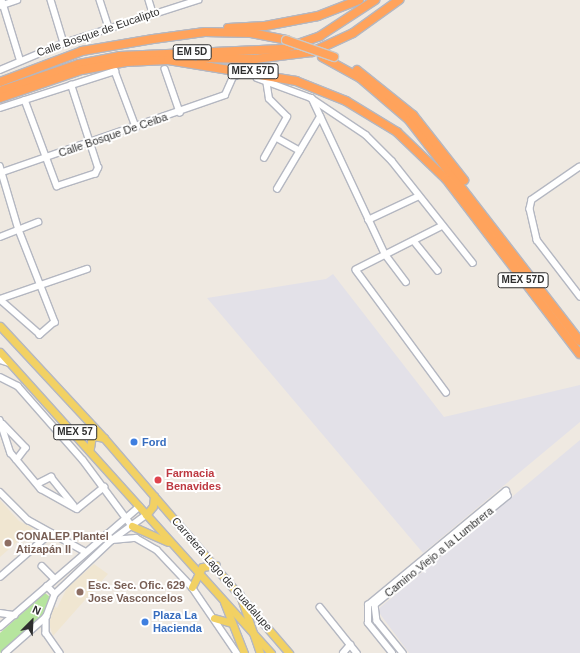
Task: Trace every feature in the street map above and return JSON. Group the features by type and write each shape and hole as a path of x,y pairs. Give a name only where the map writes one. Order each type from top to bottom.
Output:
{"highway":[{"path":"0,82 82,51 318,16 359,0"},
{"name":"EM 5D","path":"0,91 79,64 120,56 283,50 320,36 375,0"},
{"name":"EM 5D","path":"168,60 255,60 312,52 353,33 399,0"},
{"path":"205,32 285,41 334,56 383,87 413,115 453,164 502,237"},
{"name":"MEX 57D","path":"0,91 77,58 110,51 208,36 285,41 322,57 360,78 409,120 502,237 580,341"},
{"name":"MEX 57D","path":"0,98 82,70 126,62 168,60 296,81 346,101 397,132 446,179 580,354"}],"main road":[{"name":"MEX 57","path":"0,326 104,438 154,496"},
{"name":"MEX 57","path":"0,352 90,448 146,515"},
{"path":"90,448 92,436 104,438"},
{"path":"146,515 153,506 154,496"},
{"name":"Carretera Lago de Guadalupe","path":"154,496 239,591 289,653"},
{"name":"Carretera Lago de Guadalupe","path":"146,515 271,653"},
{"path":"132,526 171,544"},
{"path":"192,587 205,565 216,565"},
{"path":"239,591 260,653"},
{"path":"223,600 244,653"},
{"path":"214,618 231,623"}],"street":[{"path":"17,0 2,3 20,59"},
{"path":"51,0 64,43"},
{"path":"100,0 110,28"},
{"path":"149,0 153,13"},
{"name":"Calle Bosque de Eucalipto","path":"0,70 20,59 64,43 153,13 198,0"},
{"path":"165,69 180,112"},
{"path":"0,108 115,71 136,127"},
{"name":"Calle Bosque De Ceiba","path":"1,173 46,158 89,141 136,127 225,95 236,74 266,81"},
{"path":"266,81 311,98 366,135 419,196 473,263"},
{"path":"264,158 277,138 287,117 269,99 266,81"},
{"path":"25,100 57,186 98,172 71,85"},
{"path":"311,98 385,254 406,282"},
{"path":"277,189 320,117"},
{"path":"277,138 300,151"},
{"path":"0,166 19,230 41,285 55,322 42,336 0,299 41,285 87,269"},
{"path":"580,167 532,200 530,210 539,244 580,296"},
{"path":"368,220 419,196"},
{"path":"0,237 38,222"},
{"path":"443,226 360,266 357,273 446,392"},
{"path":"414,241 438,271"},
{"path":"0,360 11,363"},
{"path":"0,377 18,386 104,487 132,526"},
{"path":"1,421 11,453 37,484 77,509"},
{"path":"1,421 26,448 17,460"},
{"path":"37,484 51,478 77,509"},
{"path":"77,509 104,487"},
{"name":"Camino Viejo a la Lumbrera","path":"392,653 368,623 366,609 423,556 506,491 508,495 375,605 373,612 403,653"},
{"path":"0,492 28,520 86,552"},
{"path":"0,627 139,507"},
{"path":"60,653 46,633 46,618 55,594 112,540 146,515"},
{"path":"0,577 51,533"},
{"path":"107,534 112,540"},
{"path":"112,540 127,538 144,541 192,587 237,653"},
{"path":"42,566 54,579"},
{"path":"47,586 55,594"},
{"path":"320,607 357,653"},
{"path":"0,613 15,615"},
{"path":"9,652 46,618"},
{"path":"342,653 350,645"}],"shaded area":[{"path":"333,274 444,417 580,385 580,422 423,553 207,298 326,279"},
{"path":"580,440 580,653 409,653 377,610"},
{"name":"CONALEP Plantel Atizapán II","path":"0,500 19,521 33,528 0,557"},
{"path":"94,564 108,574 53,636 49,624 54,606 57,608 67,588"}],"green space":[{"path":"45,593 50,597 42,616 0,653 0,633"}],"place":[{"name":"Ford","path":"134,442"},
{"name":"Farmacia Benavides","path":"158,480"},
{"name":"CONALEP Plantel Atizapán II","path":"8,543"},
{"name":"Esc. Sec. Ofic. 629 Jose Vasconcelos","path":"80,592"},
{"name":"Plaza La Hacienda","path":"145,622"}]}
